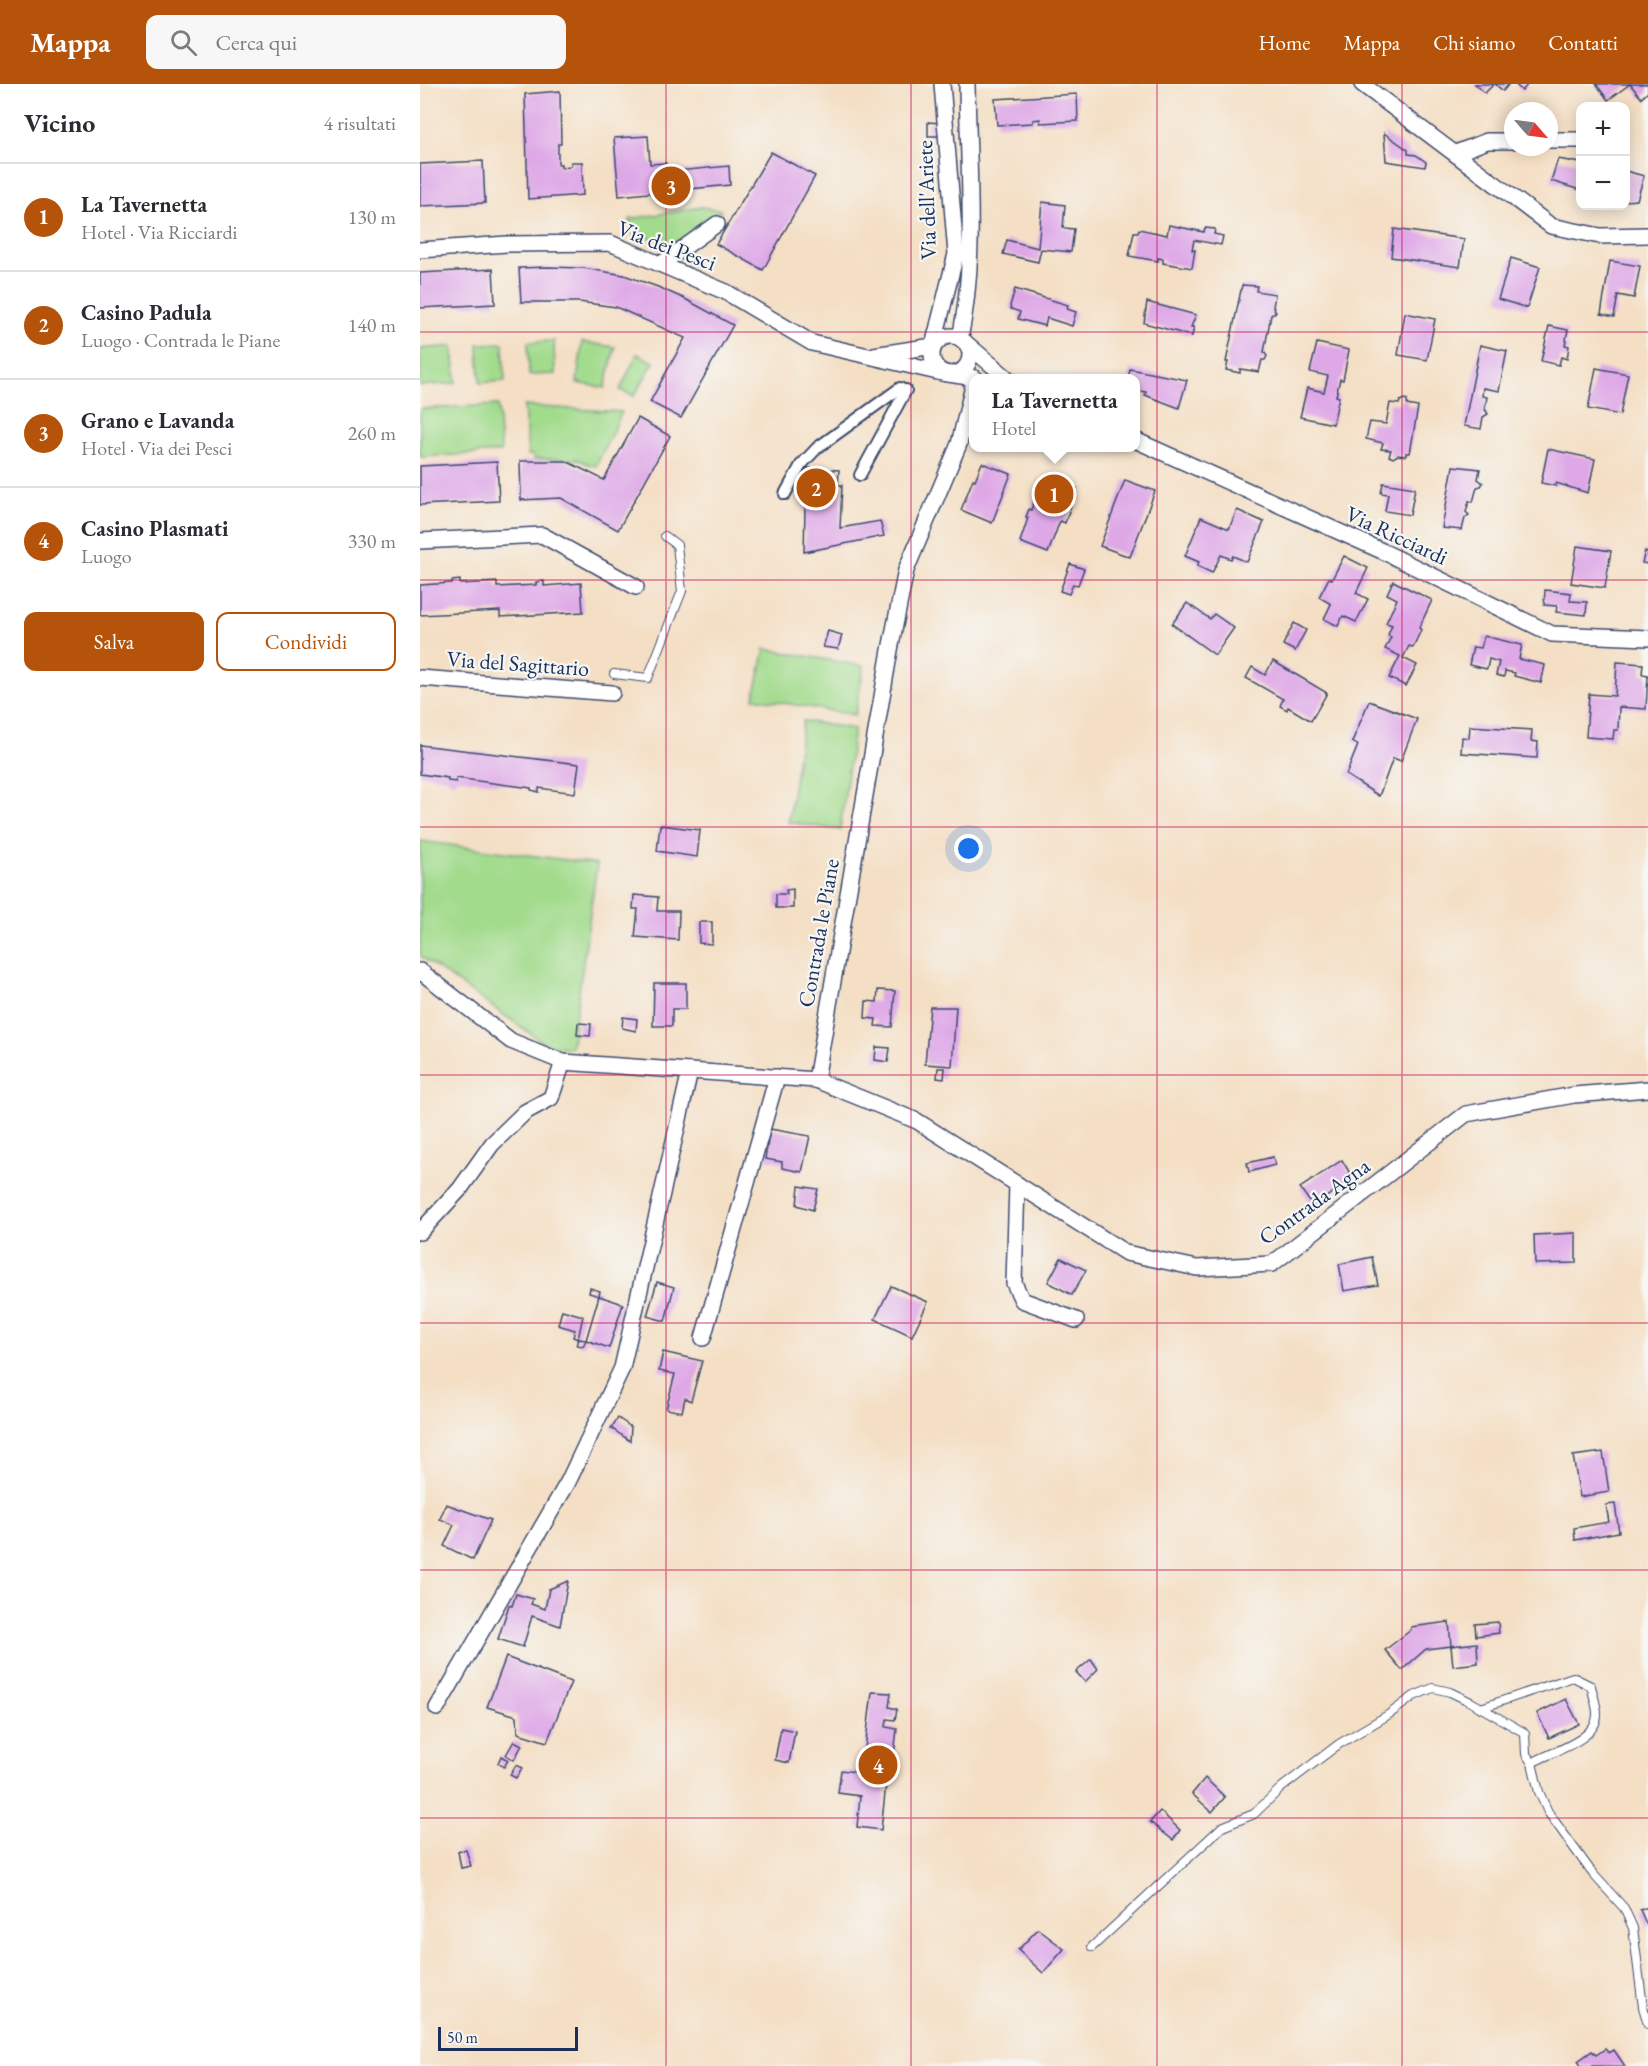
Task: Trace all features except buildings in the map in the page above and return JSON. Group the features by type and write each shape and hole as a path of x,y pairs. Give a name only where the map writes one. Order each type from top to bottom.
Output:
{"street":[{"name":"Via dell'Ariete","path":"933,346 956,254 942,84"},
{"name":"Via dell'Ariete","path":"960,338 967,306 969,230 967,84"},
{"path":"1362,84 1551,225 1600,236 1648,235"},
{"path":"1558,140 1576,140"},
{"path":"1456,153 1487,141 1504,141"},
{"path":"662,264 717,224"},
{"name":"Via dei Pesci","path":"420,250 507,244 610,243 726,292 812,343 865,356"},
{"path":"865,356 933,346 945,337 960,338 1002,374"},
{"path":"933,346 932,361 942,373 957,374 969,362 970,350 960,338"},
{"path":"865,356 969,377"},
{"path":"785,494 801,465 818,448 903,389 860,475"},
{"name":"Contrada le Piane","path":"816,1080 890,650 906,570 959,444 969,403"},
{"name":"Via Ricciardi","path":"1140,442 1382,551 1552,634 1648,638"},
{"path":"420,541 542,536 636,587"},
{"name":"Via del Sagittario","path":"420,678 612,693"},
{"path":"420,971 511,1041 563,1062 816,1080"},
{"path":"420,1232 460,1189 492,1144 525,1112 551,1098 563,1062"},
{"path":"436,1708 568,1482 622,1368 690,1071"},
{"path":"703,1338 777,1077"},
{"name":"Contrada Agna","path":"816,1080 917,1121 1126,1253 1197,1268 1272,1264 1466,1114 1574,1095 1648,1089"},
{"path":"1017,1184 1014,1283 1022,1300 1076,1320"}],"lane":[{"path":"614,674 648,678 682,591 677,545 665,536"},
{"path":"1481,1708 1572,1677 1591,1686 1597,1715 1594,1726 1584,1737 1532,1763"},
{"path":"1092,1947 1222,1827 1254,1814 1281,1788 1323,1756 1414,1696 1433,1688 1450,1692 1524,1733 1526,1754 1532,1763 1539,1792 1548,1812 1593,1874 1624,1908 1633,1928 1643,2007 1648,2025"}],"green space":[{"path":"701,207 721,210 691,237 676,243 632,233 630,219"},
{"path":"554,341 555,374 529,375 528,342"},
{"path":"582,342 615,347 605,388 577,383"},
{"path":"503,343 505,381 480,383 478,344"},
{"path":"453,346 456,383 420,386 420,349"},
{"path":"637,354 654,362 634,396 620,390"},
{"path":"498,405 501,452 420,457 420,409"},
{"path":"524,406 622,412 596,466 577,459 533,459 533,455 528,455"},
{"path":"765,649 864,666 855,715 754,698"},
{"path":"803,721 854,729 840,830 788,822"},
{"path":"420,841 597,864 571,1048 547,1045 420,956"}],"place":[{"name":"Grano e Lavanda","path":"671,186"},
{"name":"Casino Padula","path":"816,488"},
{"name":"La Tavernetta","path":"1054,494"},
{"name":"Casino Plasmati","path":"878,1765"}]}
